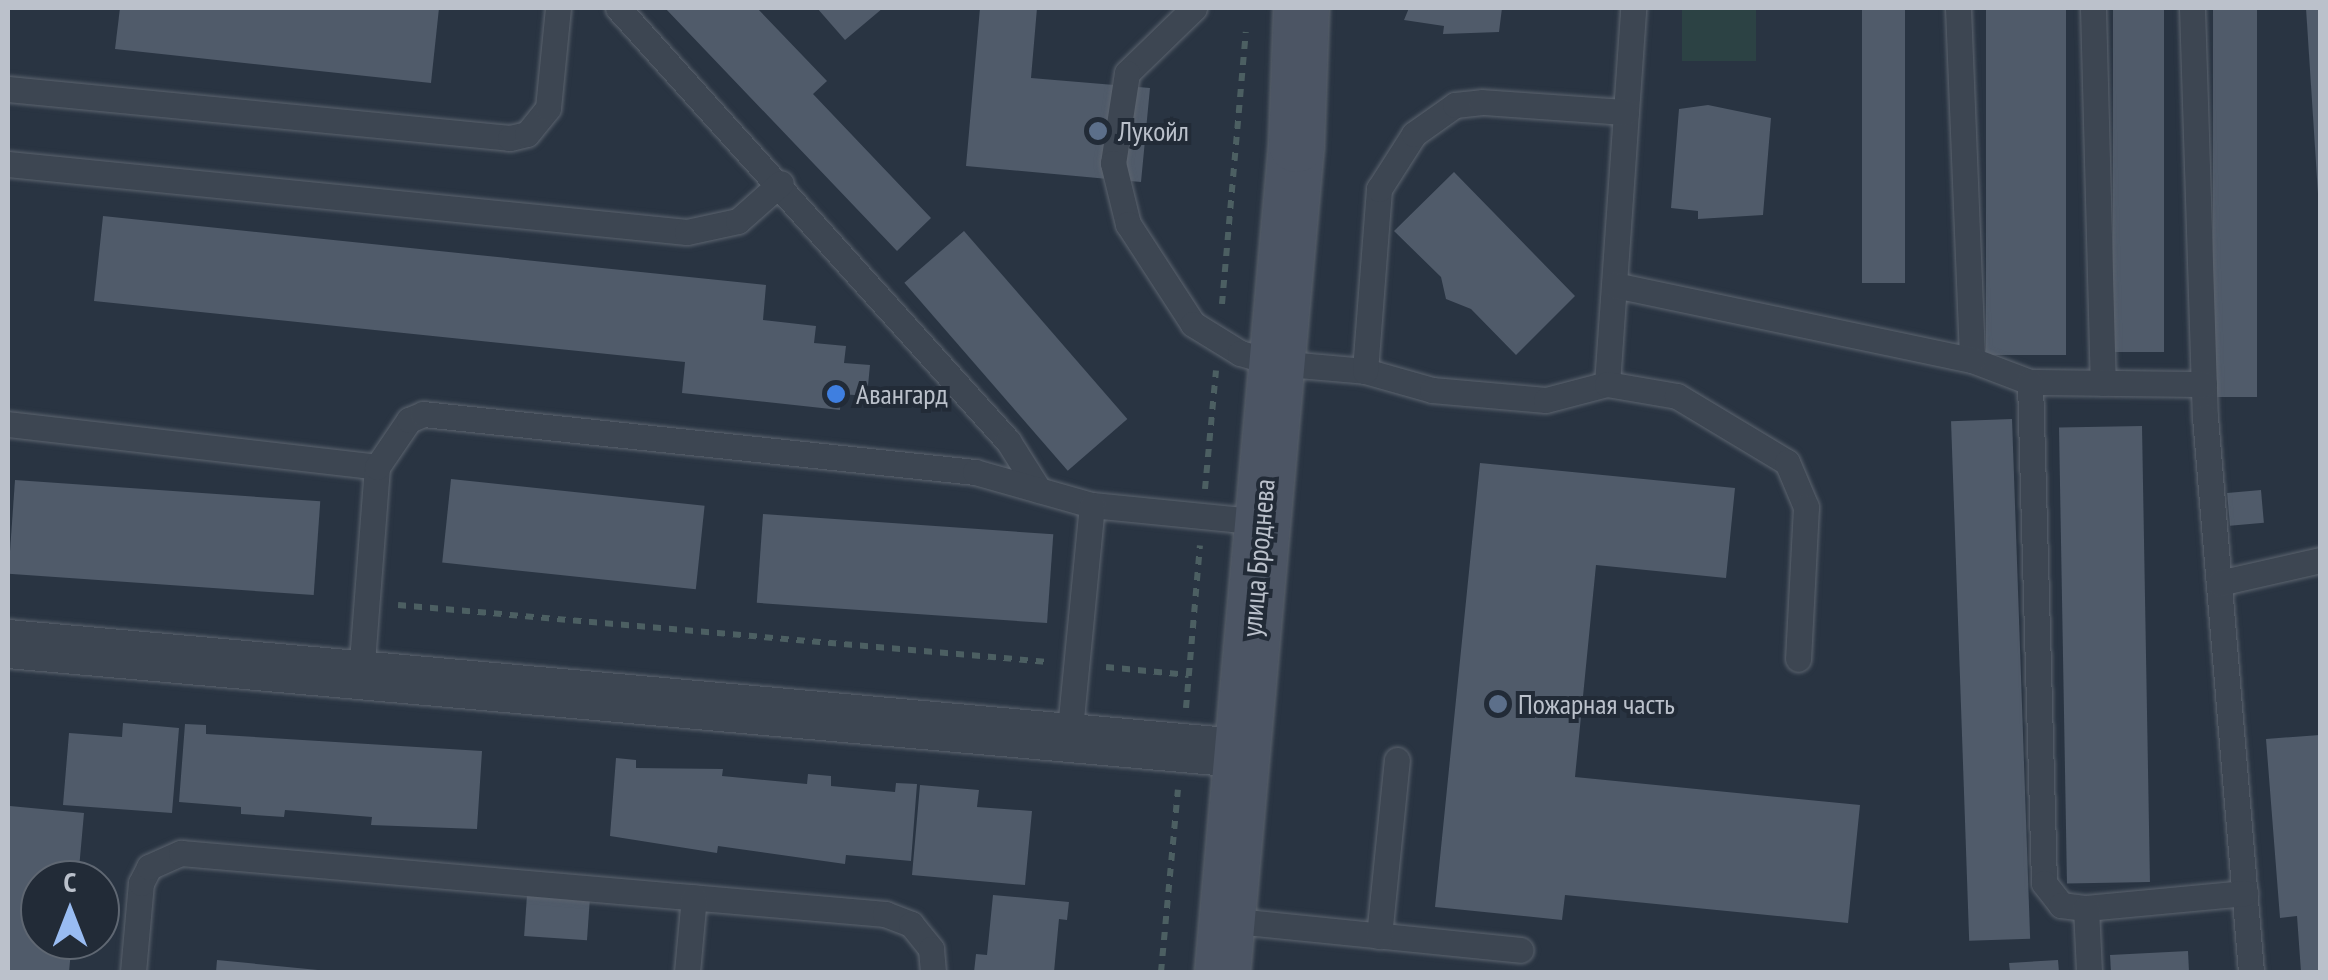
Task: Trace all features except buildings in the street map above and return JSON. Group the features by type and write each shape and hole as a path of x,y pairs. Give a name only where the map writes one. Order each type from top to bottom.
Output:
{"main road":[{"name":"улица Броднева","path":"1224,946 1296,144 1301,8"}],"street":[{"path":"8,644 1240,753"}],"lane":[{"path":"8,89 510,138 527,134 548,108 558,8"},
{"path":"618,8 781,183 1008,441 1039,490"},
{"path":"1194,8 1127,72 1113,163 1118,196 1170,296 1193,324 1240,354 1276,363 1366,370 1432,390 1546,400 1607,384 1677,396 1787,462 1806,507 1798,659"},
{"path":"1607,384 1633,8"},
{"path":"1958,8 1972,360"},
{"path":"2094,8 2103,383"},
{"path":"2192,8 2204,384 2251,972"},
{"path":"1366,370 1380,190 1414,134 1455,105 1482,102 1626,112"},
{"path":"8,164 687,232 738,220 781,183"},
{"path":"1615,285 1972,360 2030,382 2204,384"},
{"path":"2030,382 2044,884 2061,905 2086,908 2244,893"},
{"path":"362,673 377,467 409,420 422,414 975,472 1092,505 1262,522"},
{"path":"8,424 377,467"},
{"path":"1069,739 1092,505"},
{"path":"2219,583 2320,560"},
{"path":"1378,936 1397,760"},
{"path":"132,972 141,884 150,867 181,853 885,914 911,924 932,949 933,972"},
{"path":"688,972 694,897"},
{"path":"2086,908 2089,972"},
{"path":"1224,946 1378,936 1520,950"}],"path":[{"path":"367,602 1189,674"}],"green space":[{"path":"1682,8 1756,8 1756,61 1682,61"}],"place":[{"name":"Лукойл","path":"1098,131"},
{"name":"Авангард","path":"836,394"},
{"name":"Пожарная часть","path":"1498,704"}]}
